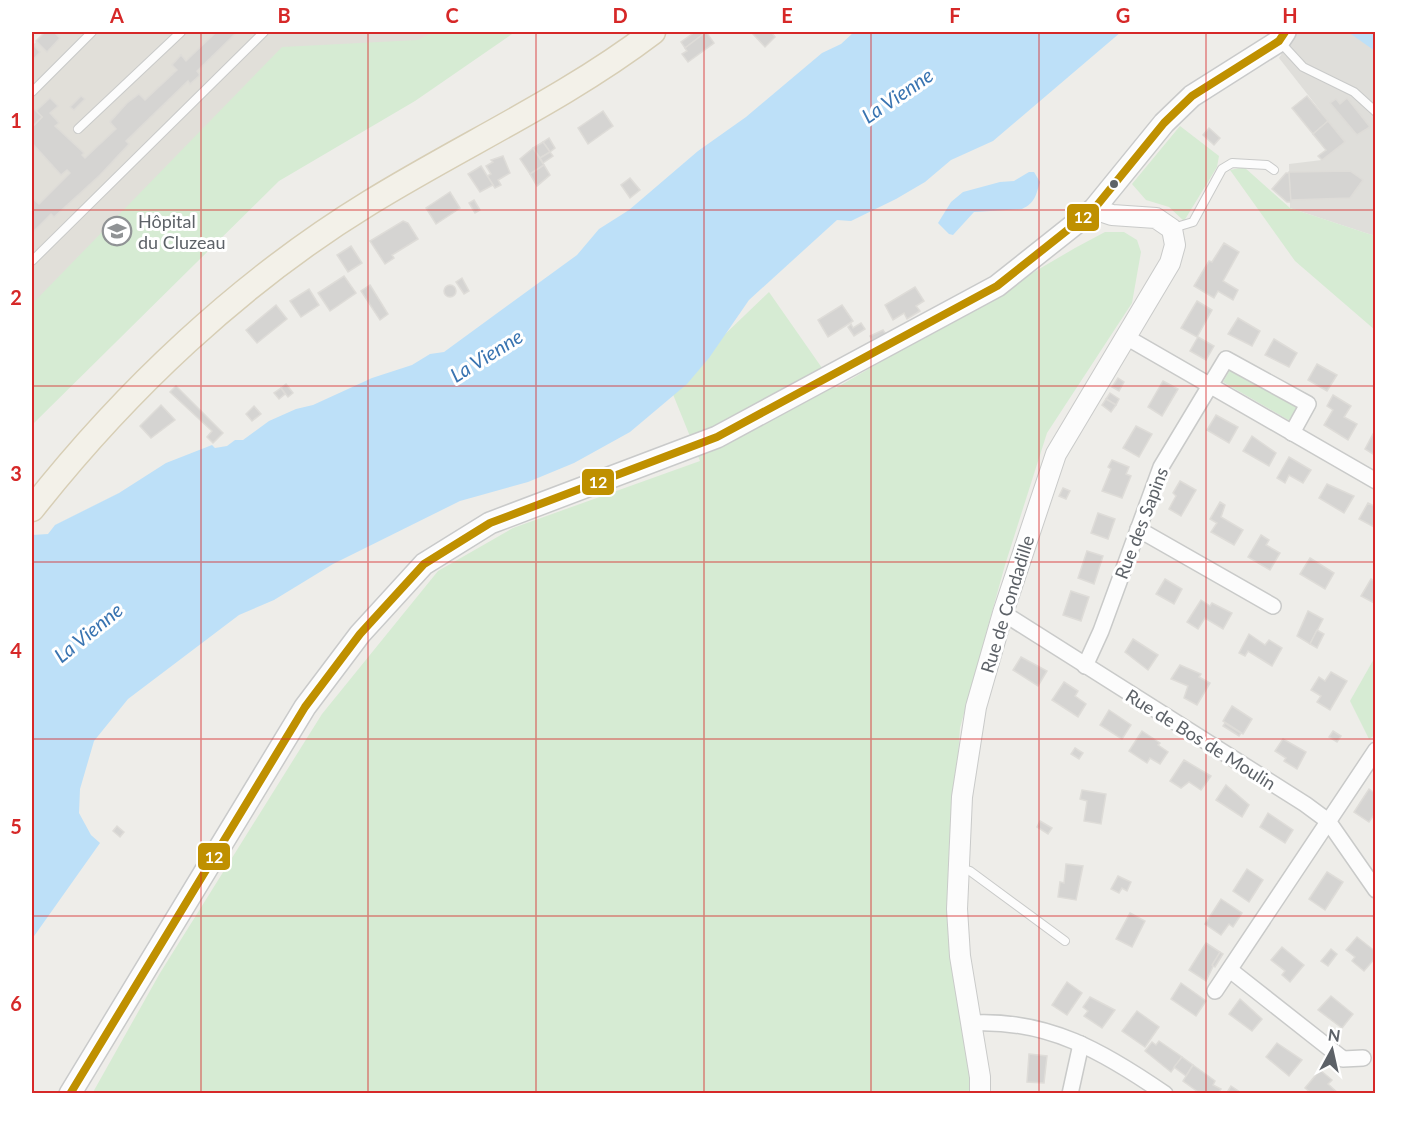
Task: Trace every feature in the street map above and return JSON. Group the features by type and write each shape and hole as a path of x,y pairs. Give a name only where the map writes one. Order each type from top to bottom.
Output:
{"main road":[{"path":"32,509 95,434 157,370 256,284 367,204 513,121 652,32"},
{"path":"70,1094 305,707 360,634 424,564 490,523 717,437 997,286 1094,210 1164,123 1192,96 1282,36"}],"street":[{"path":"1094,210 1112,215 1156,218 1172,229"},
{"name":"Rue de Condadille","path":"980,1094 980,1077 960,956 957,866 969,738 1003,613 1056,454 1170,263 1175,245 1172,229"},
{"path":"1126,337 1376,481"},
{"name":"Rue des Sapins","path":"1085,666 1101,631 1161,467 1226,359 1308,404 1292,433"},
{"path":"1138,529 1273,606"},
{"name":"Rue de Bos de Moulin","path":"1003,613 1305,804 1328,821 1376,890"},
{"path":"1215,991 1376,750"},
{"path":"1230,970 1343,1059 1363,1058"},
{"path":"972,1023 1002,1021 1067,1037 1115,1059 1165,1094"},
{"path":"1070,1094 1081,1044"}],"lane":[{"path":"32,92 92,32"},
{"path":"32,261 264,32"},
{"path":"78,129 178,33"},
{"path":"1282,36 1303,67 1354,92 1376,112"},
{"path":"1172,229 1193,222 1222,170 1232,163 1267,165 1274,170"},
{"path":"957,866 970,871 1065,941"}],"shaded area":[{"name":"Hôpital du Cluzeau","path":"46,32 510,32 265,183 32,400 32,46"},
{"path":"1296,32 1348,32 1375,46 1375,236 1290,208 1289,164 1322,160 1345,142 1279,58"}],"green space":[{"path":"433,32 515,32 415,101 279,181 32,425 32,304 282,47 418,40"},
{"path":"1180,126 1219,156 1217,167 1184,221 1169,207 1146,200 1132,184"},
{"path":"1244,167 1290,208 1375,236 1375,330 1295,261 1230,170"},
{"path":"1105,232 1124,232 1137,240 1141,252 1132,303 1047,433 1005,565 960,728 950,873 973,1093 92,1094 160,973 322,714 438,571 513,528 700,461 670,387 769,292 836,388"},
{"path":"1231,368 1298,407 1290,421 1223,382"},
{"path":"1375,657 1375,735 1369,739 1350,701"}],"water":[{"name":"La Vienne","path":"854,32 1121,32 993,141 951,160 925,182 896,199 851,221 837,220 749,300 709,358 687,384 630,432 574,463 528,482 460,501 333,564 274,600 239,615 128,699 94,741 80,789 79,813 91,835 100,843 32,939 32,535 48,534 55,525 119,493 166,463 212,445 215,448 227,446 235,440 243,440 269,421 296,409 313,405 372,378 412,365 430,354 444,352 577,255 599,229 629,210 698,151 746,117 822,53 841,44"},
{"path":"1348,32 1375,32 1375,51"},
{"path":"1029,172 1034,172 1040,182 1034,198 1026,207 974,212 953,235 938,223 951,202 963,192 1000,182 1014,181"}],"building":[{"path":"45,32 54,32 60,38 47,52 36,41"},
{"path":"213,32 237,32 197,71 200,75 190,84 188,81 126,141 129,144 100,175 54,217 51,214 32,233 32,198 39,204 70,173 67,170 61,175 32,143 32,127 42,117 36,111 50,98 58,106 50,113 59,123 55,126 84,153 82,155 85,158 116,129 110,122 127,103 139,94 145,100 177,70 172,65 181,55 186,61 214,34"},
{"path":"695,32 706,32 685,48 681,42"},
{"path":"706,32 714,43 688,62 682,54 687,51 685,48"},
{"path":"774,32 772,33 775,37 765,47 752,33"},
{"path":"32,44 40,52 32,61"},
{"path":"81,96 85,99 74,110 70,107"},
{"path":"1307,96 1328,121 1313,134 1292,108"},
{"path":"1347,98 1370,127 1357,135 1330,103 1336,99 1340,104"},
{"path":"34,109 42,117 32,127 32,111"},
{"path":"603,111 613,126 588,144 578,128"},
{"path":"1328,121 1345,142 1322,160 1318,156 1326,150 1313,134"},
{"path":"1209,128 1220,138 1214,145 1203,135"},
{"path":"549,138 555,148 550,152 543,142"},
{"path":"543,142 550,152 540,158 533,148"},
{"path":"533,148 544,165 530,174 520,159"},
{"path":"550,152 553,156 543,163 540,158"},
{"path":"503,156 510,173 498,180 501,185 495,188 487,176 491,174 486,166 493,162 491,160"},
{"path":"544,165 550,175 537,186 530,174"},
{"path":"481,166 493,185 480,192 468,174"},
{"path":"1350,171 1363,180 1350,198 1290,200 1289,172"},
{"path":"1286,173 1289,173 1291,202 1287,202 1272,189"},
{"path":"630,178 640,190 630,198 621,185"},
{"path":"450,192 460,208 436,224 426,208"},
{"path":"474,200 480,210 475,213 469,203"},
{"path":"403,221 408,223 418,239 392,255 394,258 385,264 370,241"},
{"path":"1224,243 1239,252 1223,281 1238,290 1233,300 1218,291 1214,298 1194,286 1209,261 1212,262"},
{"path":"351,246 362,263 348,272 337,255"},
{"path":"344,276 356,293 330,311 318,293"},
{"path":"462,278 469,291 464,294 456,282"},
{"path":"370,285 388,314 380,320 361,291"},
{"path":"450,285 456,291 450,297 444,291"},
{"path":"915,287 924,301 916,306 920,311 907,319 904,313 893,320 885,305"},
{"path":"309,289 319,305 301,317 290,301"},
{"path":"1197,301 1212,310 1197,337 1181,328"},
{"path":"276,305 287,319 257,343 246,330"},
{"path":"842,305 853,321 828,337 818,320"},
{"path":"1238,318 1260,331 1252,346 1228,334"},
{"path":"861,323 865,329 854,336 848,327 851,324 853,328"},
{"path":"883,330 887,336 874,343 870,336"},
{"path":"1198,337 1214,346 1206,360 1190,351"},
{"path":"1274,339 1297,353 1289,367 1265,355"},
{"path":"1317,364 1337,375 1327,391 1308,380"},
{"path":"1118,378 1124,382 1119,391 1112,387"},
{"path":"1163,381 1178,389 1162,416 1148,407"},
{"path":"286,384 293,393 288,397 281,388"},
{"path":"176,386 223,433 213,443 207,437 212,431 170,392"},
{"path":"281,388 285,394 279,399 274,393"},
{"path":"1110,393 1119,399 1116,405 1106,399"},
{"path":"1333,395 1351,406 1344,417 1357,424 1348,440 1324,425 1333,410 1327,406"},
{"path":"1106,399 1116,405 1111,412 1102,405"},
{"path":"161,405 175,420 151,438 140,426"},
{"path":"254,406 261,414 252,421 246,414"},
{"path":"1216,415 1238,427 1229,443 1207,430"},
{"path":"1136,426 1152,434 1139,457 1123,448"},
{"path":"1373,434 1376,435 1376,456 1365,449"},
{"path":"1252,436 1276,453 1269,466 1243,451"},
{"path":"1289,457 1311,470 1303,483 1289,475 1285,483 1277,478"},
{"path":"1112,460 1129,467 1126,474 1131,476 1122,498 1102,491 1111,469 1108,467"},
{"path":"1180,481 1196,490 1181,516 1169,509 1176,496 1173,493"},
{"path":"1327,484 1354,496 1344,513 1319,498"},
{"path":"1063,488 1070,491 1066,499 1059,496"},
{"path":"1220,502 1225,505 1221,517 1243,530 1234,545 1211,532 1217,523 1210,519"},
{"path":"1368,503 1376,507 1376,528 1359,519"},
{"path":"1098,513 1115,519 1108,539 1091,533"},
{"path":"1261,535 1269,540 1266,545 1280,553 1270,570 1248,557"},
{"path":"1087,551 1103,556 1094,584 1078,578"},
{"path":"1310,558 1334,573 1325,589 1300,574"},
{"path":"1165,579 1182,589 1174,604 1156,594"},
{"path":"1371,579 1376,582 1376,604 1361,596"},
{"path":"1071,591 1089,597 1081,621 1063,615"},
{"path":"1201,600 1210,606 1212,603 1232,613 1223,629 1205,618 1198,629 1187,622"},
{"path":"1308,611 1323,619 1310,644 1297,636"},
{"path":"1317,630 1324,634 1317,648 1310,644"},
{"path":"1249,634 1265,645 1269,640 1282,648 1272,666 1248,651 1245,656 1239,653"},
{"path":"1133,639 1158,655 1148,670 1125,652"},
{"path":"1021,657 1047,671 1038,686 1013,670"},
{"path":"1180,665 1201,674 1199,677 1210,683 1197,705 1184,698 1188,686 1171,679"},
{"path":"1331,672 1347,681 1330,710 1317,702 1321,696 1311,690 1319,677 1325,681"},
{"path":"1064,682 1078,691 1075,696 1086,704 1078,717 1052,700"},
{"path":"1232,706 1252,719 1243,734 1223,721"},
{"path":"1109,710 1131,725 1122,739 1100,725"},
{"path":"1225,723 1241,733 1239,736 1223,726"},
{"path":"1142,731 1160,743 1158,745 1168,752 1160,764 1150,758 1147,763 1129,751"},
{"path":"1333,731 1341,736 1337,742 1329,737"},
{"path":"1283,739 1306,752 1297,769 1284,761 1286,758 1275,751"},
{"path":"1075,748 1083,753 1079,759 1071,754"},
{"path":"1184,760 1211,776 1201,790 1189,782 1181,788 1170,781"},
{"path":"1226,785 1249,805 1242,817 1216,800"},
{"path":"1369,789 1376,794 1376,812 1369,822 1354,812"},
{"path":"1082,790 1106,794 1101,824 1084,821 1087,801 1080,799"},
{"path":"1268,813 1293,830 1285,843 1260,827"},
{"path":"1040,821 1052,828 1048,834 1037,827"},
{"path":"117,826 124,832 120,837 113,831"},
{"path":"1066,864 1083,866 1076,900 1058,897 1060,882 1064,883"},
{"path":"1247,869 1263,880 1249,902 1233,891"},
{"path":"1327,872 1343,882 1325,910 1309,899"},
{"path":"1118,876 1131,882 1127,891 1122,888 1119,893 1111,889"},
{"path":"1221,899 1242,913 1233,927 1229,924 1221,935 1205,924"},
{"path":"1130,913 1145,921 1132,947 1116,939"},
{"path":"1357,937 1376,952 1376,957 1364,971 1352,961 1355,957 1346,950"},
{"path":"1206,943 1220,952 1206,981 1189,970"},
{"path":"1282,947 1304,965 1290,982 1282,975 1285,971 1271,960"},
{"path":"1331,949 1337,954 1328,966 1321,961"},
{"path":"1220,952 1223,954 1215,967 1212,965"},
{"path":"1067,982 1082,993 1067,1015 1052,1005"},
{"path":"1181,983 1206,1001 1196,1016 1171,999"},
{"path":"1331,996 1353,1014 1342,1028 1318,1010"},
{"path":"1090,997 1115,1010 1102,1028 1084,1016 1088,1011 1083,1007"},
{"path":"1240,999 1262,1019 1252,1031 1229,1014"},
{"path":"1137,1011 1159,1027 1145,1047 1122,1031"},
{"path":"1159,1041 1182,1057 1171,1072 1145,1051 1152,1042 1156,1045"},
{"path":"1277,1043 1302,1060 1289,1076 1266,1057"},
{"path":"1029,1054 1047,1056 1044,1083 1027,1082"},
{"path":"1182,1057 1193,1065 1186,1076 1174,1067"},
{"path":"1193,1065 1215,1081 1213,1085 1221,1089 1217,1094 1201,1094 1183,1081"},
{"path":"1320,1070 1332,1080 1328,1084 1339,1094 1312,1094 1305,1088"},
{"path":"1231,1086 1243,1094 1226,1094"}],"transit line":[{"name":"12","path":"70,1094 305,707 360,634 424,564 490,523 717,437 997,286 1094,209 1164,123 1192,96 1279,41 1285,32"}],"place":[{"name":"Hôpital du Cluzeau","path":"117,231"}]}
